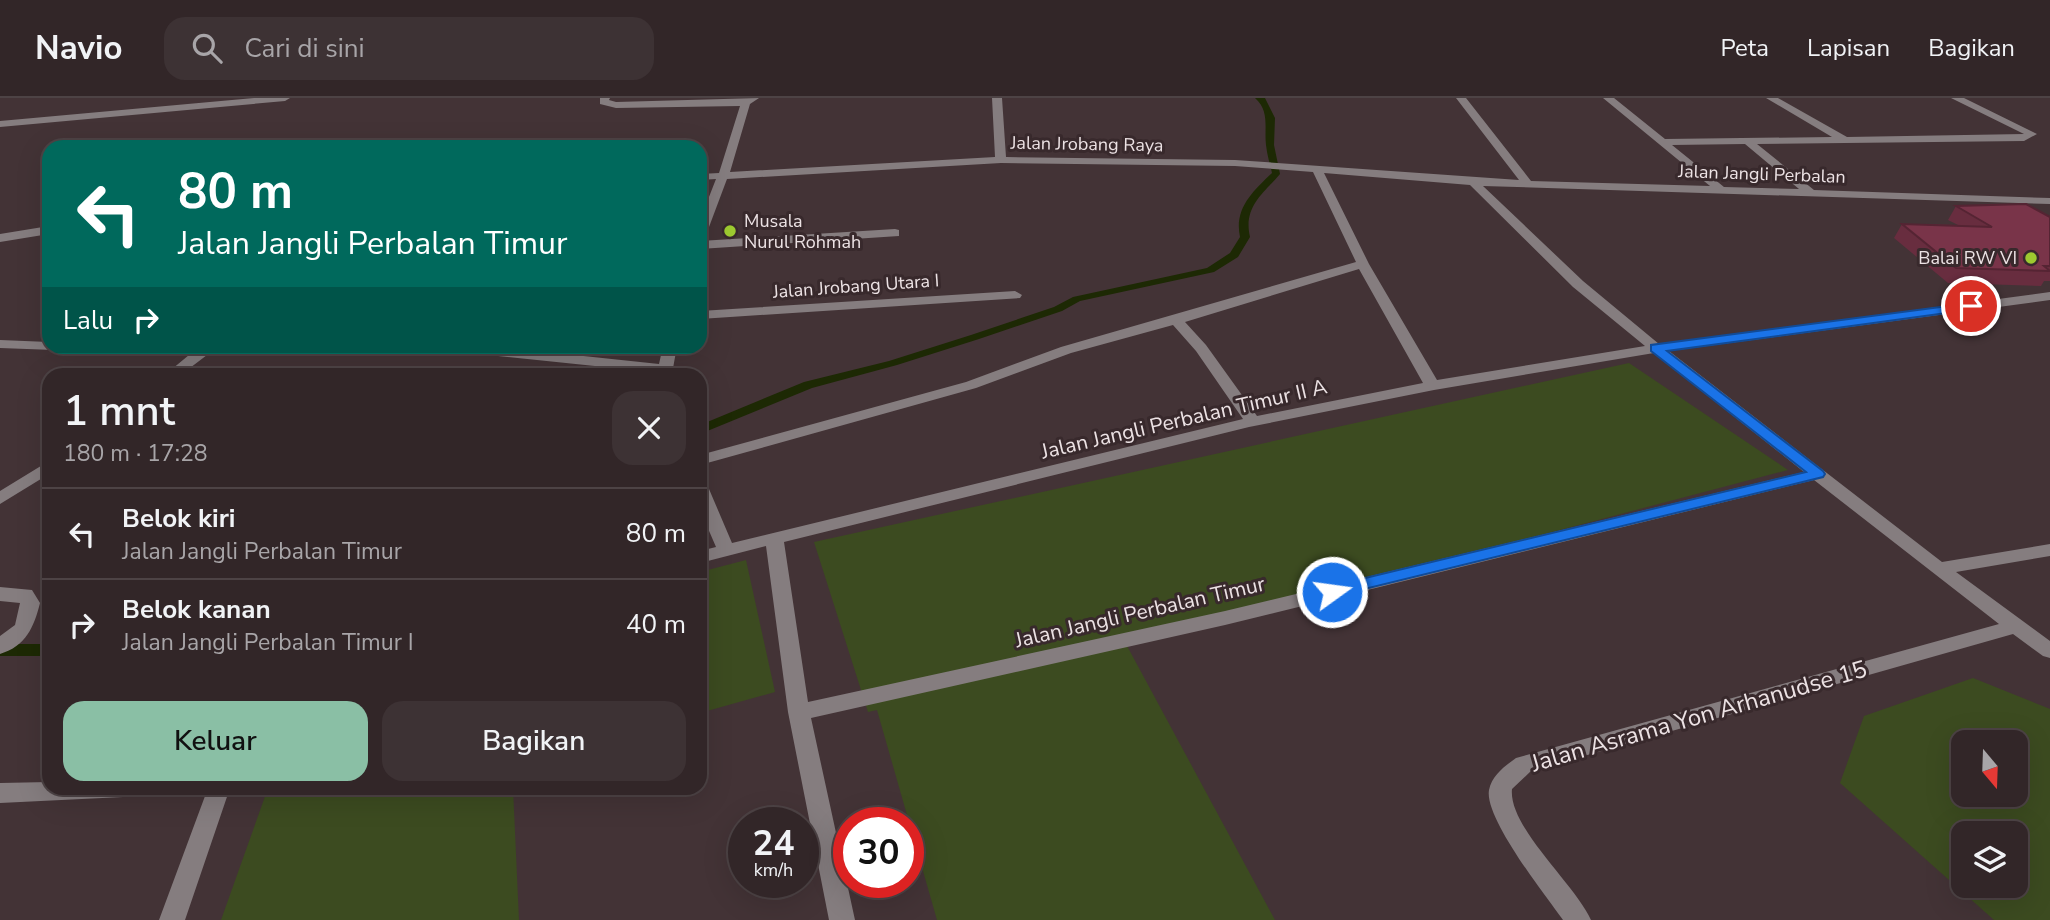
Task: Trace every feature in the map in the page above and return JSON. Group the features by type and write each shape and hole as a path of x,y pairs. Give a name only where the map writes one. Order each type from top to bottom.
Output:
{"street":[{"path":"0,124 285,98"},
{"path":"605,98 603,102 616,105 750,100 707,217"},
{"path":"996,98 1001,160"},
{"path":"1461,98 1529,185"},
{"path":"1608,98 1720,189"},
{"path":"1771,98 1846,140"},
{"path":"1664,142 2024,138 2032,134 1956,98"},
{"path":"1747,141 1812,194"},
{"name":"Jalan Jrobang Raya","path":"707,177 1001,160 1263,165 1473,183"},
{"path":"1317,170 1363,264 1432,385"},
{"path":"1473,183 1578,284 1656,348 1939,569 2050,651"},
{"name":"Jalan Jangli Perbalan","path":"1473,183 2050,201"},
{"path":"0,237 42,231"},
{"path":"707,245 895,233"},
{"path":"707,458 971,385 1066,350 1363,264"},
{"name":"Jalan Jrobang Utara I","path":"707,316 1015,295"},
{"name":"Jalan Jangli Perbalan Timur II A","path":"726,550 1253,422 1432,385 1656,348 2050,296"},
{"path":"1176,320 1201,348 1253,422"},
{"path":"0,344 42,346"},
{"path":"181,368 199,354"},
{"path":"510,354 631,368"},
{"path":"0,499 42,471"},
{"name":"Jalan Jangli Perbalan Timur","path":"799,712 1225,618 1817,474"},
{"path":"707,505 726,550 707,555"},
{"path":"774,538 799,712 842,920"},
{"path":"1939,569 2050,550"},
{"path":"0,594 25,594 30,603 24,628 0,647"},
{"name":"Jalan Asrama Yon Arhanudse 15","path":"1578,920 1514,831 1502,808 1499,793 1507,778 1524,764 2016,625"},
{"path":"0,793 42,791"},
{"path":"172,920 217,795"}],"green space":[{"path":"1629,363 1788,470 1126,644 1275,920 937,920 924,874 924,807 905,807 877,710 868,712 814,542"},
{"path":"746,560 775,692 707,711 707,570"},
{"path":"1973,678 2050,709 2050,920 1994,920 1969,898 2028,898 2028,821 1951,821 1951,882 1840,783 1864,716"},
{"path":"266,795 513,795 519,920 221,920"}],"building":[{"path":"2026,204 2050,217 2050,266 2044,266 2050,271 1956,268 1902,224 1992,227 1956,206"}],"waterway":[{"path":"707,427 808,385 893,363 975,337 1058,309 1077,299 1210,270 1234,255 1245,237 1243,218 1250,202 1276,174 1270,145 1271,118 1259,98"},
{"path":"0,650 42,650"}],"place":[{"name":"Musala Nurul Rohmah","path":"730,231"},
{"name":"Balai RW VI","path":"2031,258"}],"route":[{"path":"1332,592 1817,474 1656,348 1971,306"}]}
